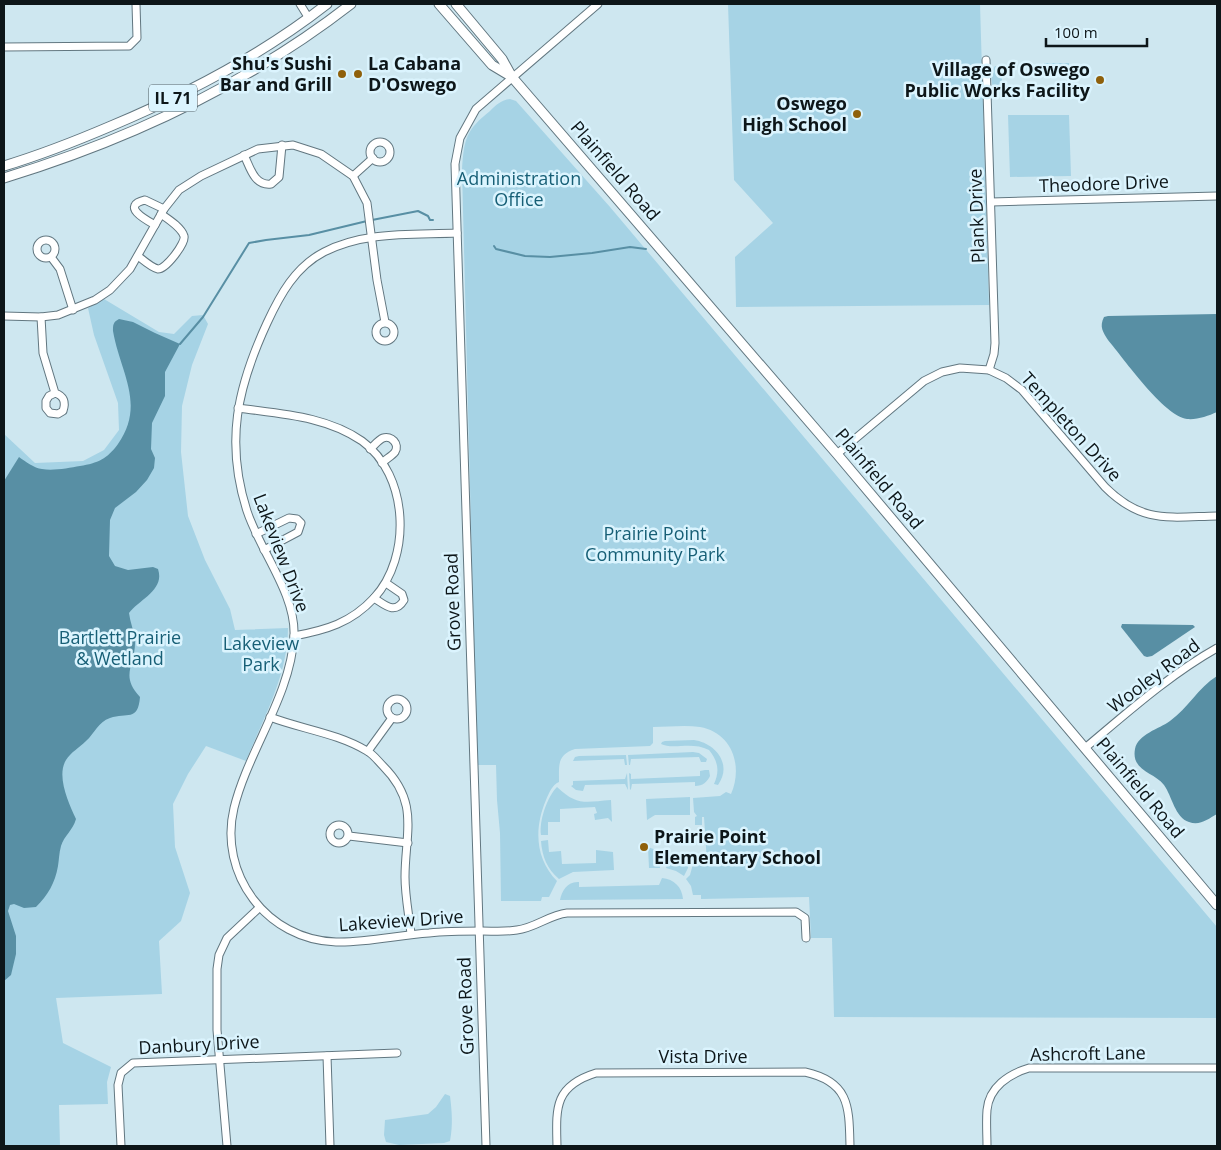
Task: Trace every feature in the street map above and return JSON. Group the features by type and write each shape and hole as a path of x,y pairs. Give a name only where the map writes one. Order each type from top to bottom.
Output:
{"main road":[{"name":"IL 71","path":"4,166 72,143 154,108 234,66 326,4"},
{"name":"IL 71","path":"4,178 99,145 199,100 261,65 316,30 351,4"},
{"name":"Plainfield Road","path":"439,4 492,65 512,77"},
{"name":"Plainfield Road","path":"456,4 502,59 512,77 837,454 1217,905"}],"street":[{"path":"4,46 129,46 137,38 136,4"},
{"path":"300,4 308,17"},
{"name":"Grove Road","path":"486,1146 455,164 460,138 476,109 598,4"},
{"name":"Plank Drive","path":"986,60 995,343 989,370"},
{"path":"244,155 254,178 264,184 271,184 278,177 282,145"},
{"path":"4,316 41,317 58,315 95,300 110,290 130,268 162,211 175,195 192,181 244,155 258,149 282,145 304,147 321,154 352,176 366,203 385,322"},
{"path":"352,176 373,158"},
{"name":"Theodore Drive","path":"991,202 1217,196"},
{"path":"138,256 156,268 162,268 183,243 184,237 182,232 162,211 145,200 139,202 136,214 155,225"},
{"name":"Lakeview Drive","path":"456,233 372,236 344,243 322,253 302,268 288,283 276,304 246,372 238,408 236,437 236,457 240,484 256,534 285,593 294,636 291,658 285,679 237,796 231,821 231,842 236,867 245,887 259,908 280,925 306,938 335,942 411,934 518,930 557,914 567,913 796,912 805,918 806,938"},
{"path":"51,257 60,269 74,310"},
{"path":"41,317 43,353 55,394"},
{"name":"Templeton Drive","path":"837,454 924,381 942,372 960,368 989,370 1006,378 1022,390 1118,501 1151,516 1217,516"},
{"path":"238,408 308,418 330,424 350,434 370,449 382,462 393,485 399,506 400,531 396,559 386,583 374,598 360,611 340,624 320,632 294,636"},
{"path":"370,449 384,438 390,438 395,442 397,446 395,452 382,462"},
{"path":"256,534 289,518 297,519 301,523 298,532 264,550"},
{"path":"374,598 389,608 395,609 400,606 404,600 402,594 386,583"},
{"name":"Wooley Road","path":"1085,748 1195,660 1217,648"},
{"path":"270,717 303,729 339,738 368,751 389,772 403,796 409,824 405,878 411,934"},
{"path":"368,751 392,718"},
{"path":"349,836 408,843"},
{"path":"228,1146 219,1058 217,969 219,956 227,938 259,908"},
{"name":"Danbury Drive","path":"121,1146 118,1085 121,1073 128,1065 138,1061 397,1053"},
{"path":"327,1056 330,1146"},
{"name":"Ashcroft Lane","path":"988,1146 987,1108 997,1087 1016,1072 1029,1068 1217,1068"},
{"name":"Vista Drive","path":"557,1146 556,1115 560,1098 570,1085 582,1077 596,1073 805,1072 817,1074 829,1080 838,1088 846,1100 849,1114 850,1146"}],"green space":[{"name":"Oswego High School","path":"728,4 980,4 989,305 736,307 735,257 773,223 734,180"},
{"path":"1044,63 1069,63 1070,69 1051,69 1051,77 1044,76 1047,71 1044,70"},
{"path":"995,66 1002,68 1002,89 993,92 991,73"},
{"name":"Prairie Point Community Park","path":"504,100 516,101 610,207 1217,927 1217,1018 834,1017 832,938 811,938 809,897 701,899 701,895 693,895 691,886 686,879 690,875 693,864 696,863 696,854 704,854 704,863 707,862 704,817 702,817 702,825 695,825 695,817 697,816 694,812 693,798 720,796 726,792 731,794 736,773 732,753 727,744 711,730 700,727 653,727 653,743 650,746 575,749 565,754 560,761 559,782 551,789 546,800 538,832 544,863 557,881 549,897 542,897 541,901 501,901 496,765 477,765 462,170 465,143 471,130 497,105"},
{"path":"1008,115 1069,115 1071,176 1010,177"},
{"name":"Bartlett Prairie & Wetland","path":"104,299 159,332 174,334 192,316 203,315 208,324 192,365 182,406 181,452 188,516 205,560 230,609 235,630 288,628 287,645 279,680 246,761 206,746 188,774 173,804 175,847 190,893 181,921 159,941 162,994 56,998 63,1043 111,1067 107,1082 108,1104 59,1105 60,1146 4,1146 4,434 35,463 83,461 104,450 119,430 118,403 94,335 88,308"},
{"path":"694,740 709,745 723,762 724,770 718,785 714,784 717,775 716,762 709,750 696,746 666,746 661,744 665,741"},
{"path":"699,753 707,759 706,762 701,762 699,757 631,759 629,765 628,755"},
{"path":"626,755 627,765 625,765 624,759 573,761 575,757 579,756"},
{"path":"709,770 710,776 706,782 700,785 695,786 695,782 632,784 630,790 629,773 631,774 631,779 700,776 700,771"},
{"path":"627,773 628,790 625,784 585,785 583,791 576,790 571,786 573,781 625,779"},
{"path":"557,787 576,800 611,800 612,822 608,818 595,820 594,814 597,813 595,807 560,809 560,822 548,822 548,835 541,835 544,810 553,791"},
{"path":"690,797 690,815 655,815 647,820 646,799"},
{"path":"548,840 549,852 561,851 562,864 596,863 596,850 613,852 614,870 573,872 559,879 548,867 544,857 541,841"},
{"path":"648,847 656,850 656,856 660,856 660,868 649,868"},
{"path":"670,855 685,856 688,868 684,876 666,868"},
{"path":"662,878 677,884 683,899 560,900 566,887 575,882 579,882 579,887 659,885"},
{"path":"445,1094 450,1096 451,1102 452,1124 450,1141 444,1143 399,1145 386,1142 384,1135 385,1120 428,1114 436,1107"}],"shaded area":[{"path":"1217,314 1217,412 1195,419 1178,416 1156,398 1108,340 1102,327 1104,317 1108,316"},
{"path":"119,319 133,322 180,344 165,372 165,396 152,423 151,449 155,458 154,468 147,480 136,492 115,508 110,520 109,556 115,566 128,570 153,567 158,569 158,583 155,588 129,613 135,649 129,676 130,682 140,697 139,705 137,710 131,715 116,716 102,722 89,738 66,760 62,774 63,782 67,798 76,819 62,842 55,878 44,898 36,907 24,908 14,904 10,905 8,911 16,936 16,954 11,975 4,981 4,481 19,457 39,468 51,470 97,462 106,457 118,444 126,429 131,401 113,331 114,324"},
{"path":"1122,624 1193,625 1195,627 1152,656 1147,657 1144,656 1121,627"},
{"path":"1217,676 1217,814 1204,821 1193,823 1184,820 1180,816 1164,785 1136,762 1135,749 1140,739 1170,721 1204,686"}],"waterway":[{"path":"372,220 418,211 428,216 430,220 433,220"},
{"path":"180,344 203,317 249,243 309,235 367,221"},
{"path":"494,246 496,249 525,256 550,257 630,247 646,249"}],"place":[{"name":"Shu's Sushi Bar and Grill","path":"342,74"},
{"name":"La Cabana D'Oswego","path":"358,74"},
{"name":"Village of Oswego Public Works Facility","path":"1100,80"},
{"name":"Oswego High School","path":"857,114"},
{"name":"Prairie Point Elementary School","path":"644,847"}],"park label":[{"name":"Administration Office","path":"519,189"},
{"name":"Lakeview Park","path":"261,654"}]}
